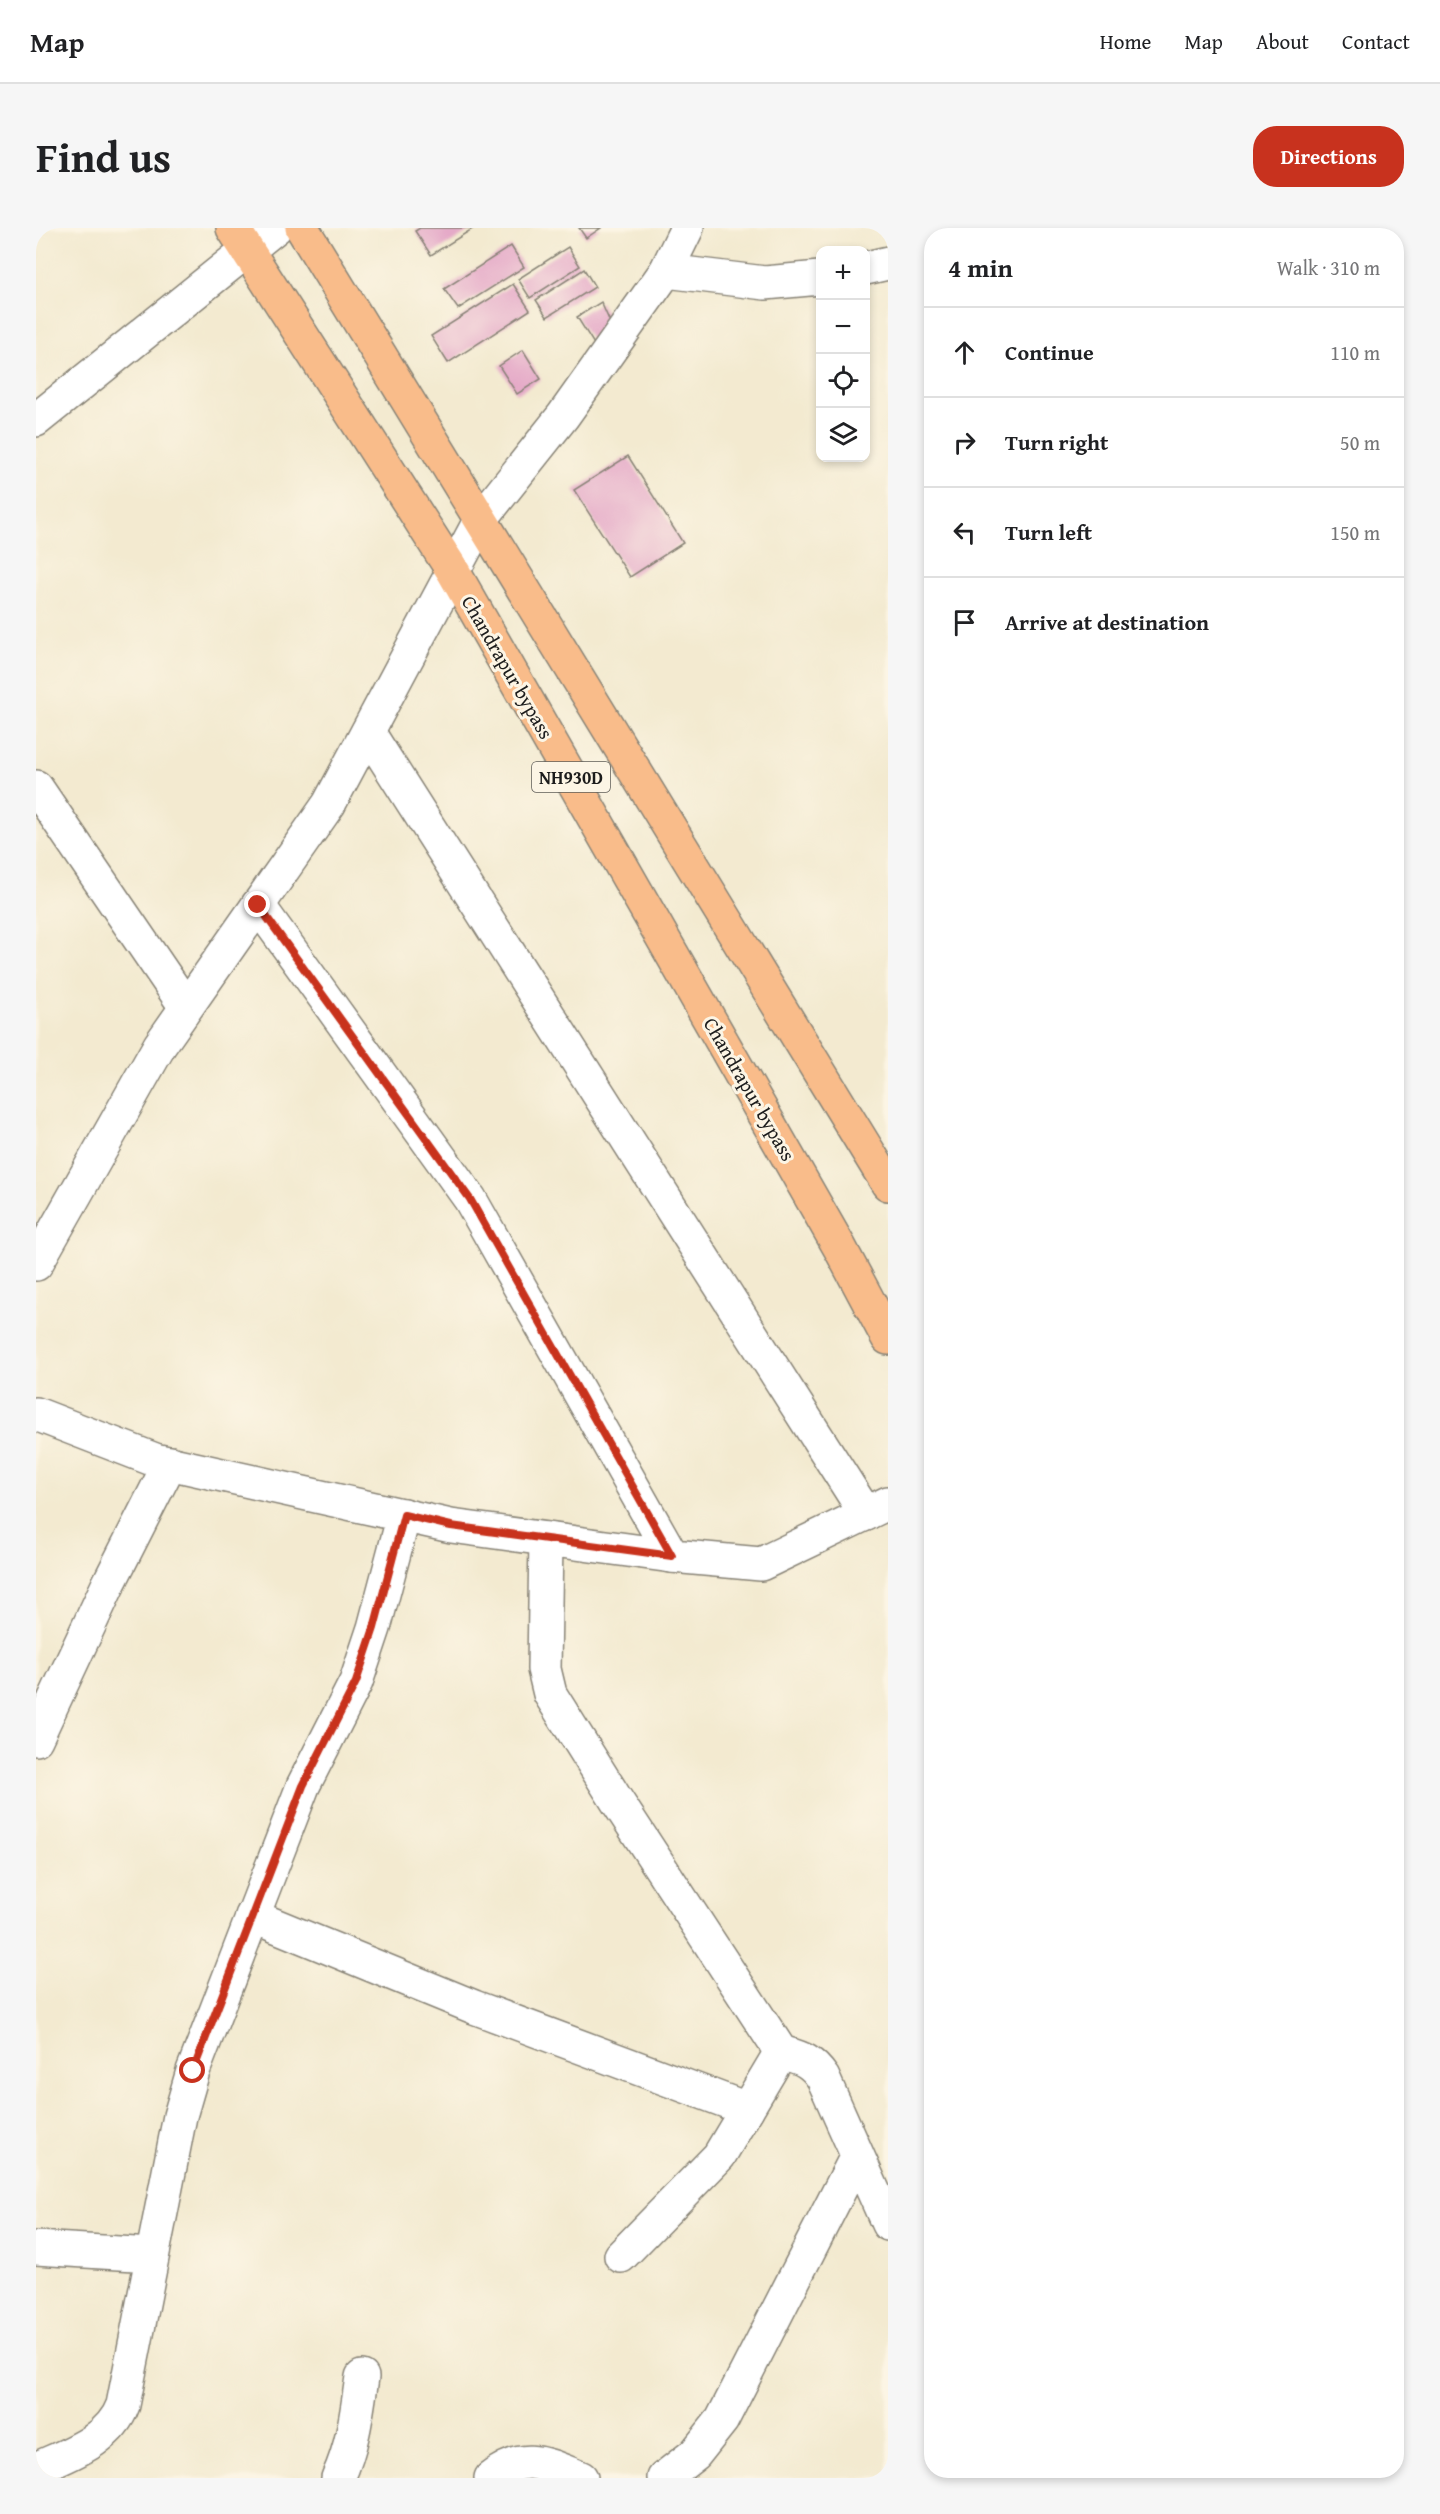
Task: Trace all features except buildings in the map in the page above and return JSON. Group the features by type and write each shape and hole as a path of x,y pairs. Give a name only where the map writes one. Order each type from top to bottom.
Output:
{"highway":[{"name":"NH930D","path":"302,228 888,1184"},
{"name":"Chandrapur bypass","path":"240,239 453,571 840,1248 888,1338"}],"street":[{"path":"36,420 240,239 275,228"},
{"path":"36,1264 160,1045 329,804 481,519 563,416 666,271 687,228"},
{"path":"870,267 888,263"},
{"path":"666,271 765,283 816,278"},
{"path":"36,1414 155,1460 451,1526 672,1556 761,1564 877,1509 368,732"},
{"path":"36,787 186,1007"},
{"path":"258,905 470,1199 672,1556"},
{"path":"36,1739 108,1585 170,1463"},
{"path":"36,2469 80,2464 110,2429 123,2405 180,2116 193,2071 303,1786 356,1682 374,1628 404,1515"},
{"path":"546,1539 544,1669 550,1694 616,1801 781,2052 805,2059 815,2066 823,2079 888,2224"},
{"path":"252,1916 474,2007 747,2109"},
{"path":"621,2256 711,2166 781,2052"},
{"path":"664,2478 695,2454 722,2420 857,2156"},
{"path":"36,2248 152,2255"},
{"path":"338,2478 346,2461 353,2435 362,2377"},
{"path":"491,2478 503,2468 519,2461 541,2462 581,2478"}],"route":[{"path":"193,2071 303,1786 356,1682 366,1656 404,1515 451,1526 672,1556 470,1199 258,905"}]}
